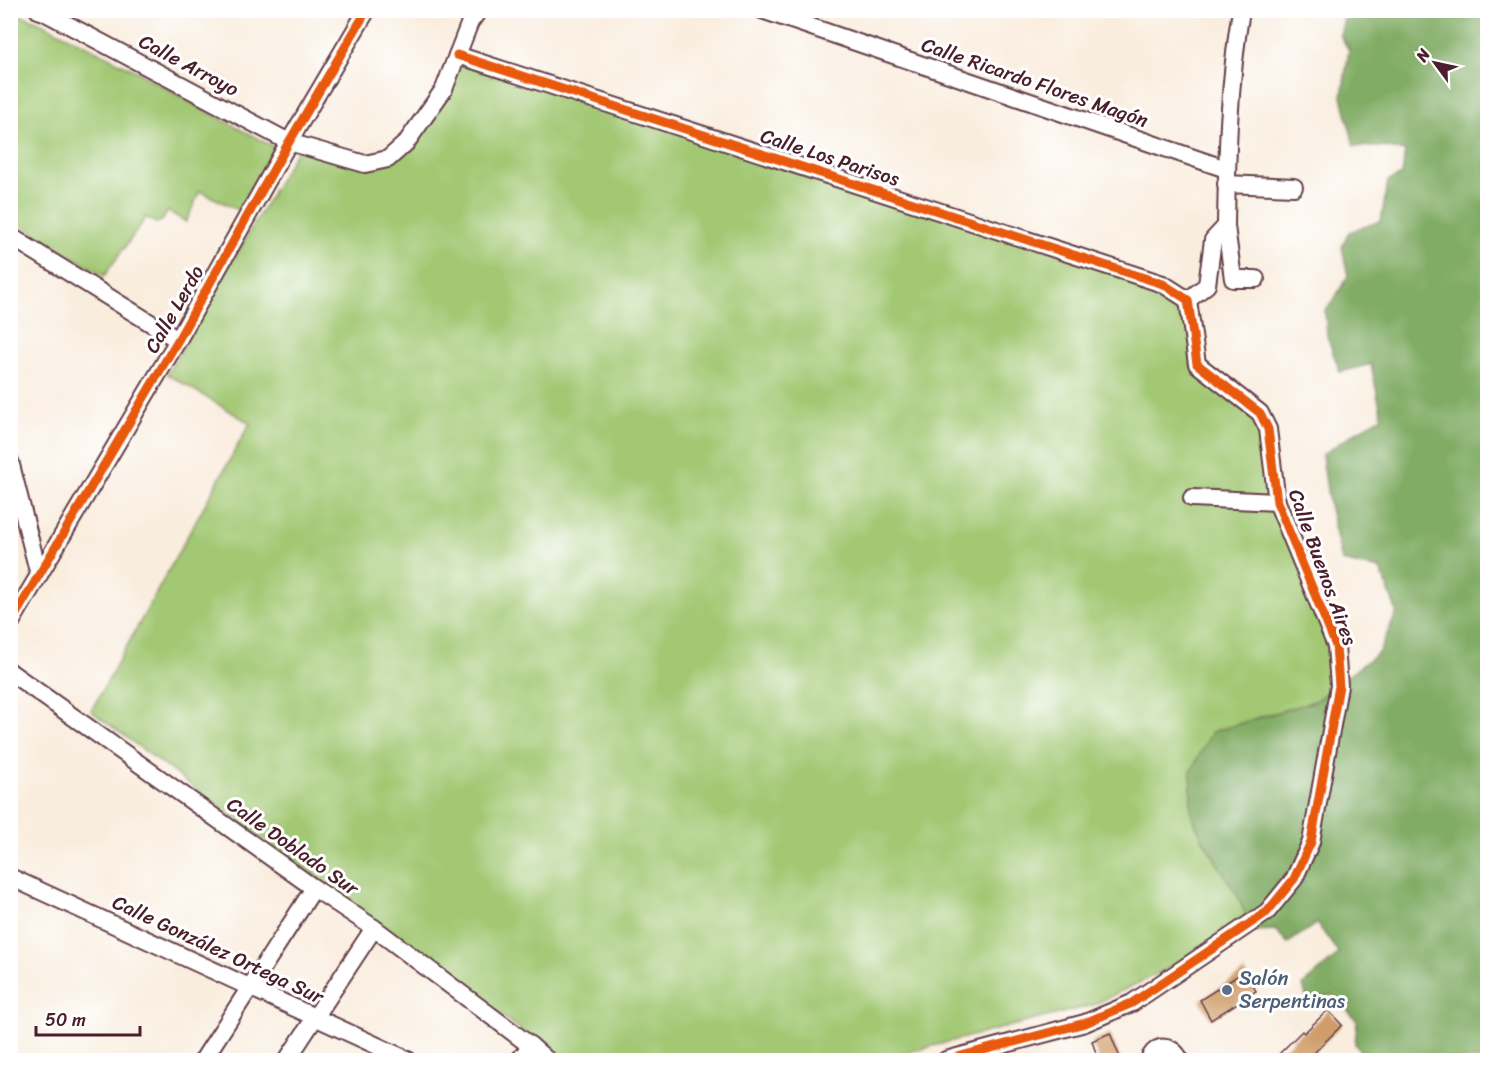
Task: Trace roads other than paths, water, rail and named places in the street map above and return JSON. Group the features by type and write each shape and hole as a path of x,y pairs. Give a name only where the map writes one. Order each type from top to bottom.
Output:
{"street":[{"name":"Calle Arroyo","path":"38,10 289,142 365,164 388,159 406,142 444,88 470,22 479,10"},
{"name":"Calle Lerdo","path":"10,624 178,340 289,142 368,10"},
{"name":"Calle Ricardo Flores Magón","path":"762,10 1226,177 1294,187"},
{"path":"1241,10 1234,51 1226,177 1226,226 1233,279 1256,279"},
{"name":"Calle Los Parisos","path":"458,55 1163,284 1188,300"},
{"path":"1188,300 1207,285 1213,240 1226,226"},
{"path":"10,236 178,340"},
{"name":"Calle Buenos Aires","path":"946,1060 1085,1023 1132,1003 1267,912 1294,879 1311,842 1339,686 1336,646 1277,502 1268,429 1260,413 1197,364 1188,300"},
{"path":"10,461 39,576"},
{"path":"1192,498 1277,502"},
{"name":"Calle Doblado Sur","path":"10,672 374,928 548,1060"},
{"name":"Calle González Ortega Sur","path":"10,877 408,1060"},
{"path":"202,1060 314,888"},
{"path":"287,1060 374,928"},
{"path":"519,1060 531,1046"},
{"path":"1146,1059 1154,1052 1166,1048 1177,1054 1180,1060"}],"place":[{"name":"Salón Serpentinas","path":"1227,990"}]}
